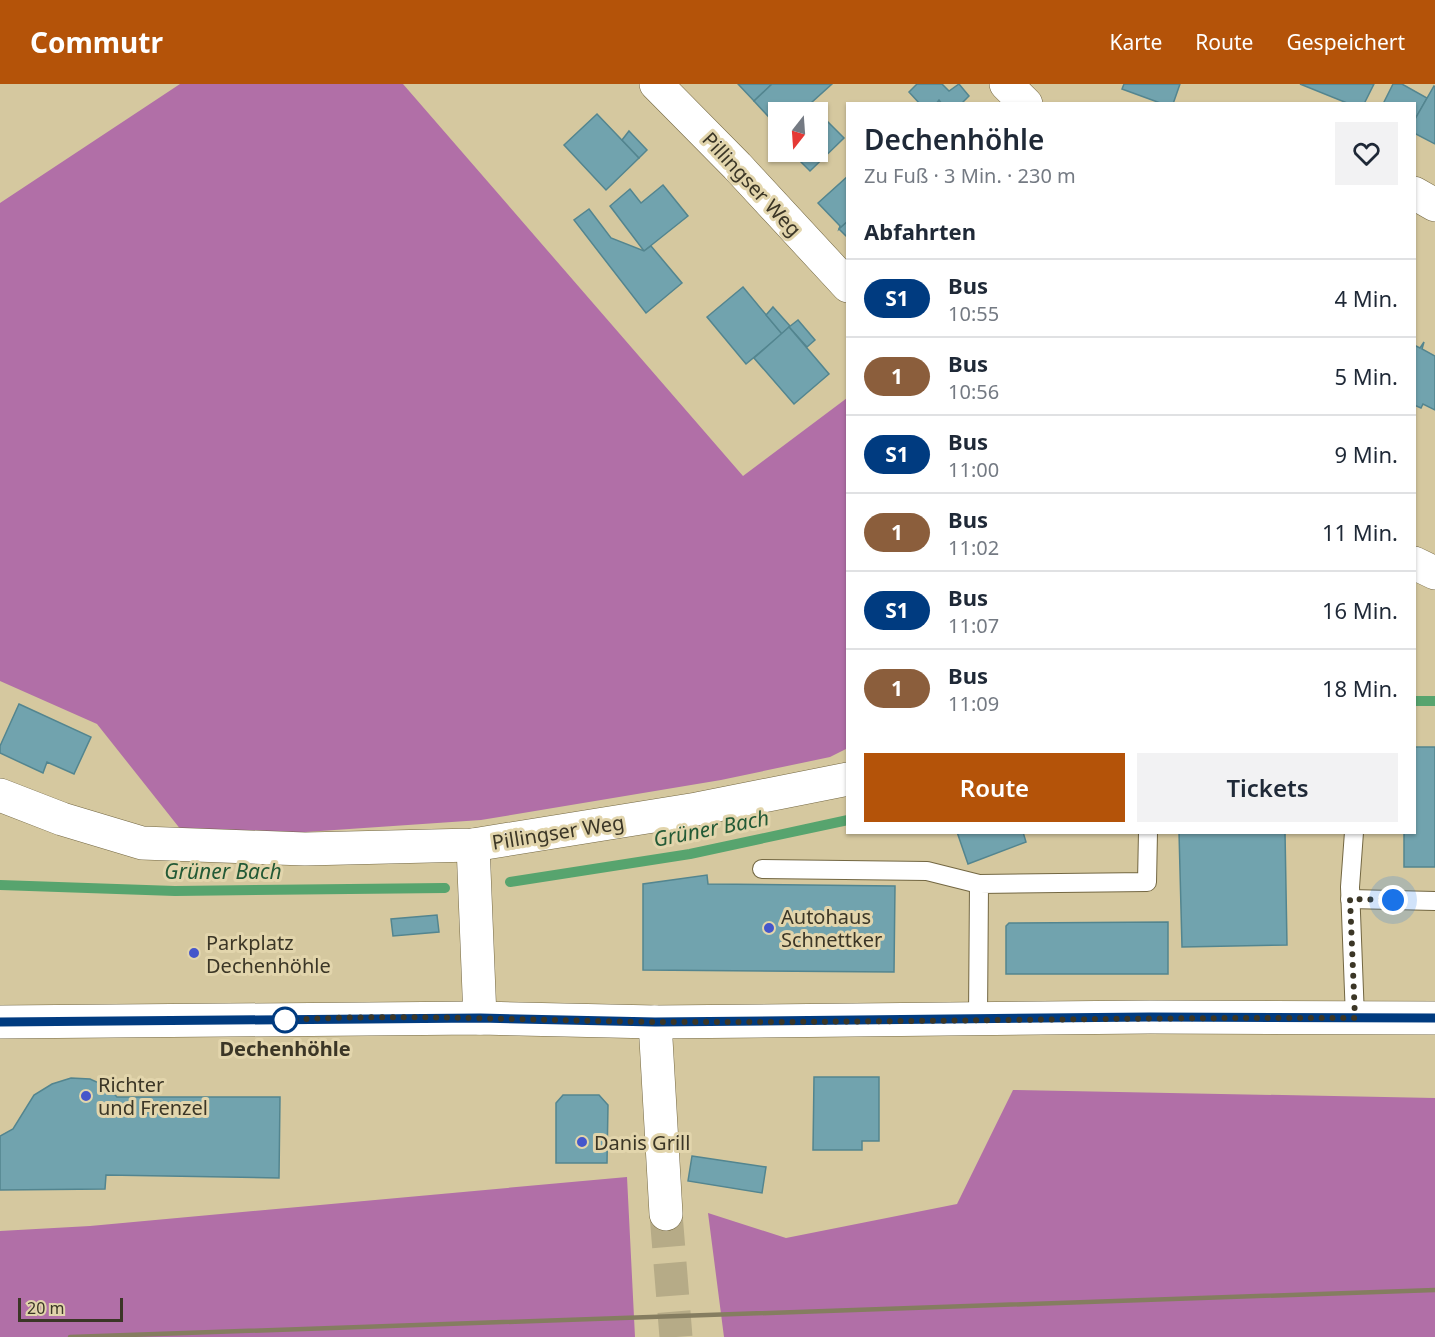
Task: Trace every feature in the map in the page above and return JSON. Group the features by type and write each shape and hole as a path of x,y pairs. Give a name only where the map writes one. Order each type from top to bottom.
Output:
{"street":[{"name":"Pillingser Weg","path":"656,84 737,166 846,284"},
{"path":"1006,84 1024,102"},
{"path":"1416,194 1435,205"},
{"path":"1416,564 1435,573"},
{"name":"Pillingser Weg","path":"480,1018 473,845 698,809 846,779"},
{"path":"0,795 62,819 142,843 305,849 473,845"},
{"path":"0,1022 480,1018 655,1022 1435,1018"},
{"path":"655,1022 666,1214"}],"lane":[{"path":"762,869 927,871 979,884 1147,882 1148,834"},
{"path":"1354,834 1350,899 1355,1018"},
{"path":"978,1019 979,884"},
{"path":"1350,899 1435,902"}],"shaded area":[{"path":"180,84 403,84 743,476 846,399 846,749 830,757 721,780 481,820 189,840 97,724 0,681 0,203"},
{"path":"1013,1090 1435,1098 1435,1337 724,1337 708,1213 786,1238 957,1204"},
{"path":"627,1177 635,1337 0,1337 0,1231 90,1226"}],"building":[{"path":"738,84 772,84 754,101"},
{"path":"772,84 832,84 812,102 768,102 768,116 754,101"},
{"path":"917,84 942,84 949,91 959,84 969,96 963,102 940,102 939,100 938,102 918,102 909,92"},
{"path":"1124,84 1180,84 1174,102 1158,102 1122,89"},
{"path":"1300,84 1374,84 1365,102 1345,102"},
{"path":"1393,84 1402,84 1427,98 1416,117 1416,102 1384,102"},
{"path":"1434,86 1435,144 1416,134 1416,118"},
{"path":"597,114 639,158 606,190 564,145"},
{"path":"828,122 844,138 828,154"},
{"path":"629,131 647,150 639,158 622,140"},
{"path":"801,162 819,162 810,171"},
{"path":"846,178 846,223 839,229 840,226 818,203"},
{"path":"663,185 688,216 644,251 610,206 630,189 641,203"},
{"path":"589,209 611,238 644,251 651,246 682,283 646,313 574,220"},
{"path":"846,223 846,236 839,229"},
{"path":"743,287 782,334 746,364 707,317"},
{"path":"773,307 790,326 782,334 766,315"},
{"path":"798,320 815,340 807,347 789,327"},
{"path":"789,327 829,374 794,404 754,358"},
{"path":"1424,342 1422,349 1435,356 1435,410 1423,404 1421,408 1416,406 1416,346 1420,348"},
{"path":"19,704 91,737 74,774 47,762 43,773 0,753 0,746"},
{"path":"1416,747 1435,747 1435,867 1404,867 1404,834 1416,834"},
{"path":"958,834 1024,834 1026,842 968,864"},
{"path":"1179,834 1285,834 1287,945 1182,947"},
{"name":"Autohaus Schnettker","path":"707,875 708,884 895,886 894,972 643,970 643,884"},
{"path":"437,915 439,932 393,936 391,919"},
{"path":"1168,922 1168,974 1006,974 1006,926 1009,923"},
{"path":"814,1077 879,1077 879,1141 862,1141 862,1150 813,1150"},
{"path":"71,1078 90,1079 108,1087 117,1097 280,1097 279,1178 106,1175 105,1189 0,1190 0,1136 13,1129 34,1095 52,1084"},
{"name":"Danis Grill","path":"563,1095 599,1095 608,1105 607,1163 556,1163 556,1103"},
{"path":"692,1156 766,1167 762,1193 688,1181"}],"waterway":[{"name":"Grüner Bach","path":"1416,701 1435,701"},
{"name":"Grüner Bach","path":"510,882 690,854 846,820"},
{"name":"Grüner Bach","path":"0,885 175,891 445,888"}],"tunnel":[{"path":"666,1214 676,1337"}],"railway":[{"path":"70,1337 1435,1290"}],"bus line":[{"name":"S1","path":"0,1022 403,1018 655,1022 1150,1017 1435,1018"}],"place":[{"name":"Autohaus Schnettker","path":"769,928"},
{"name":"Parkplatz Dechenhöhle","path":"194,953"},
{"name":"Dechenhöhle","path":"285,1020"},
{"name":"Richter und Frenzel","path":"86,1096"},
{"name":"Danis Grill","path":"582,1142"}],"route":[{"path":"285,1020 480,1018 655,1022 1150,1017 1355,1018 1350,899 1393,900"}]}
